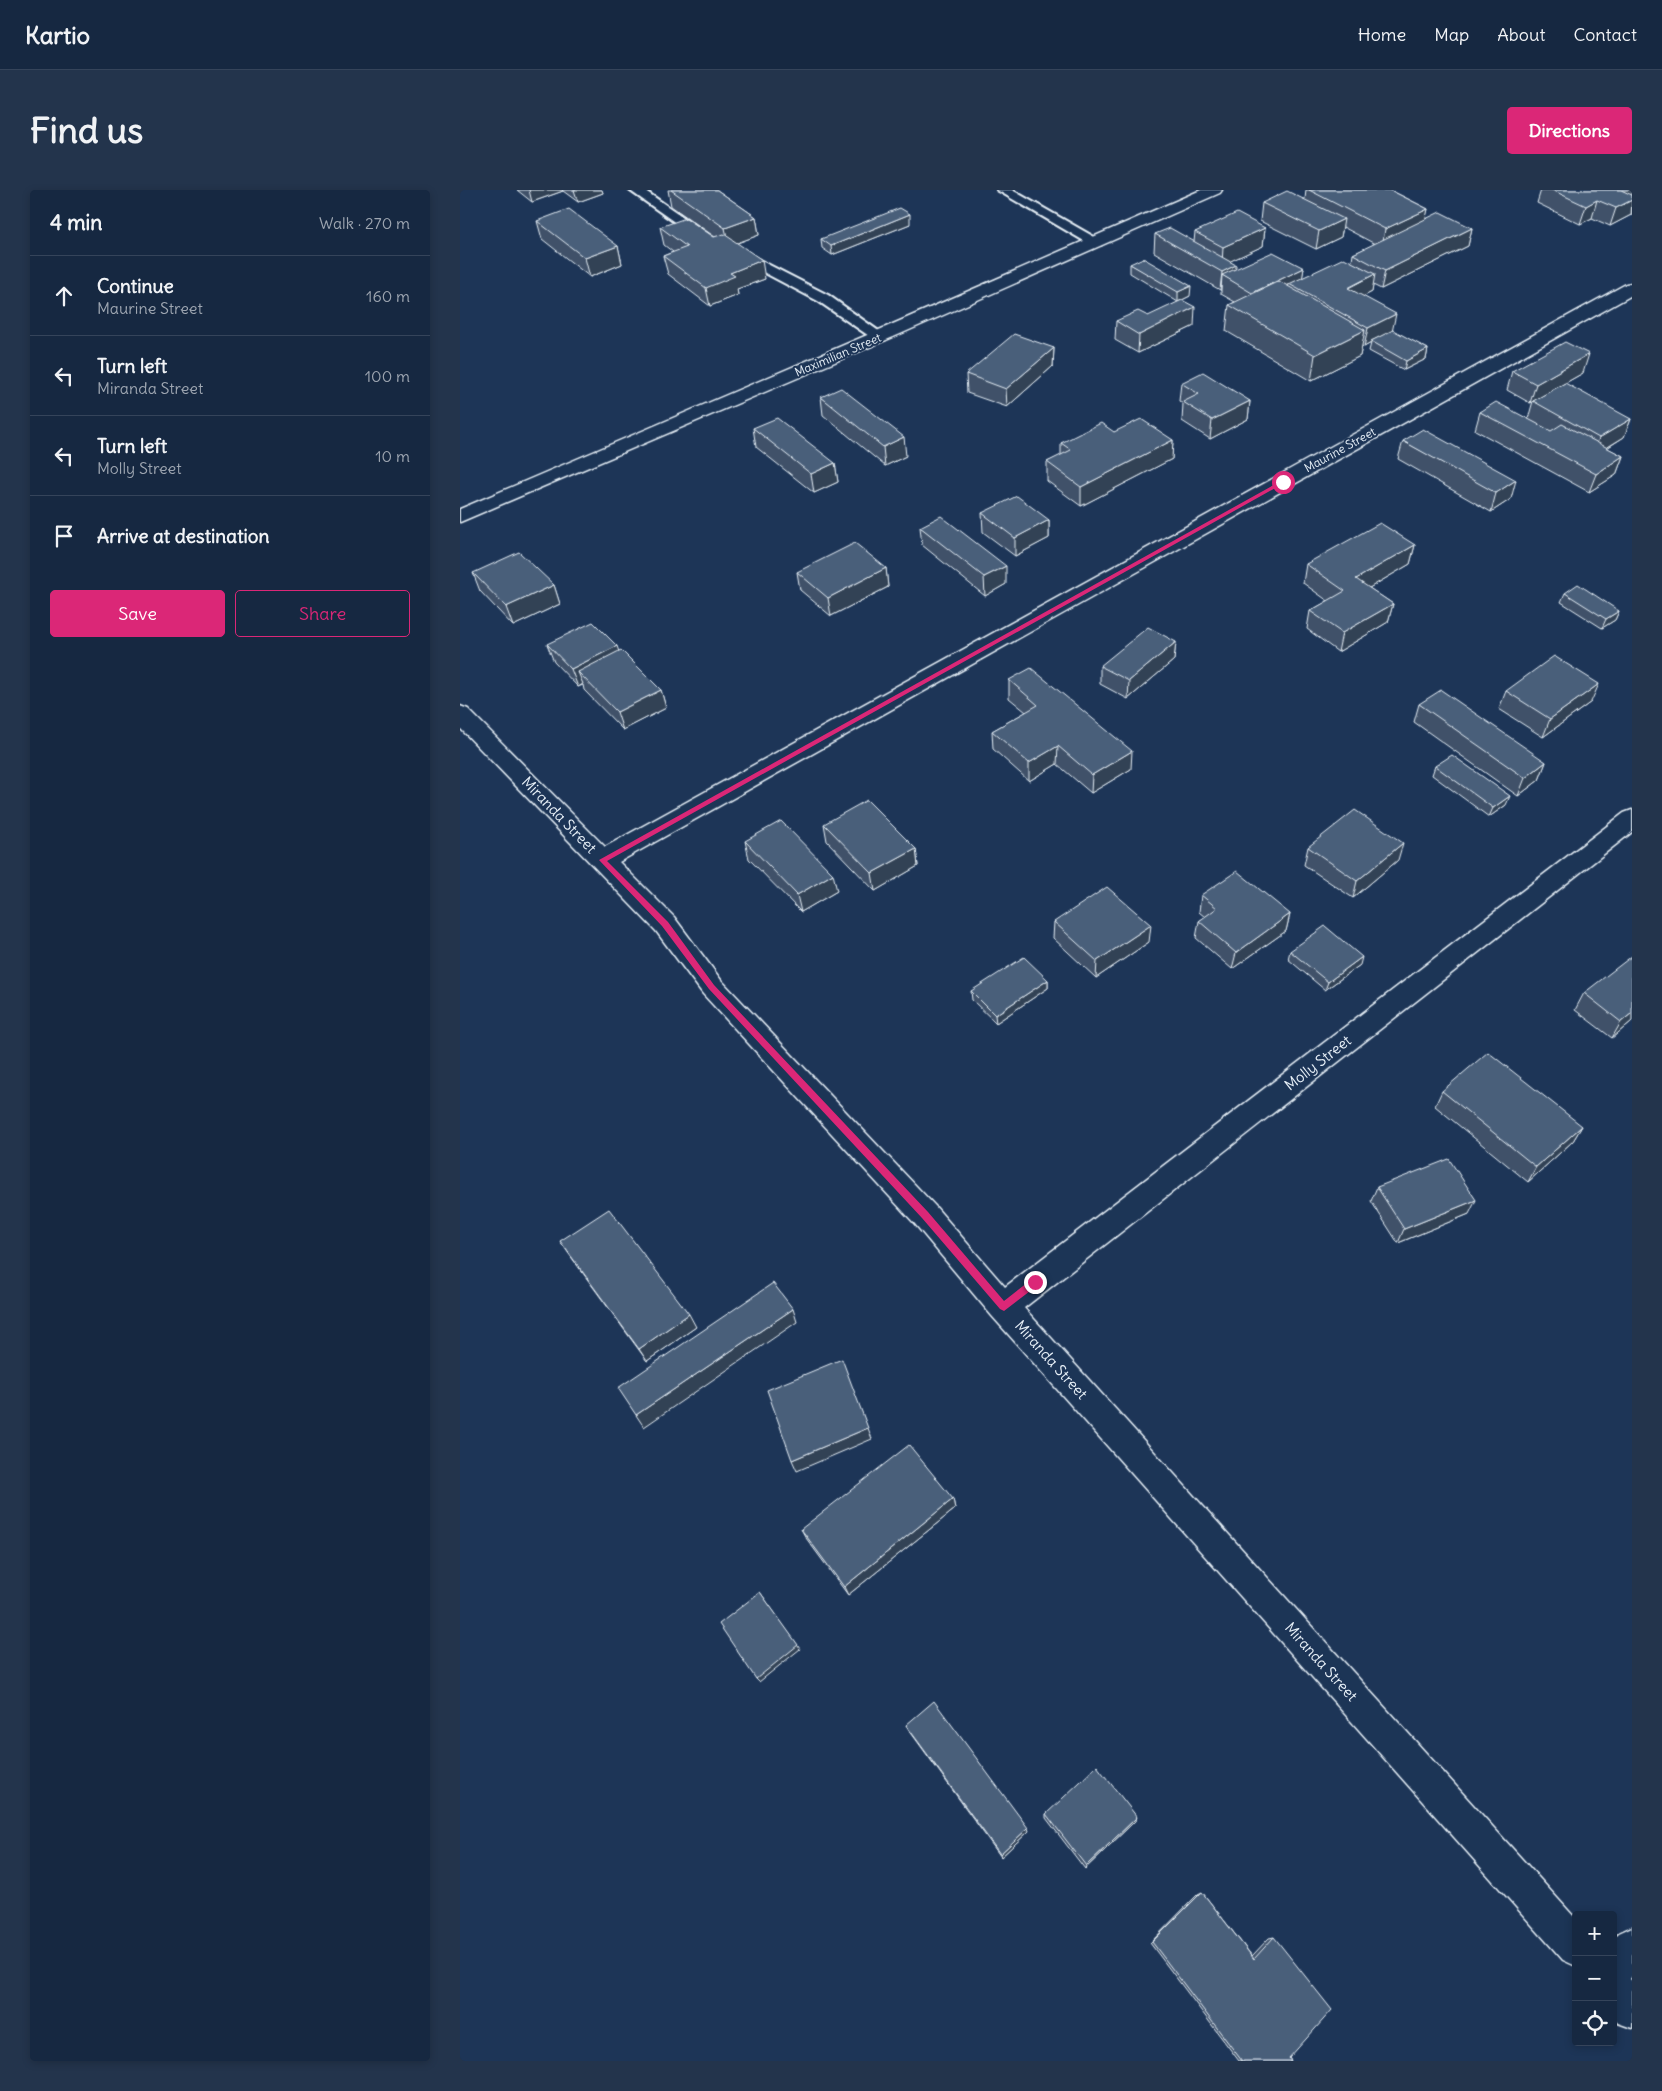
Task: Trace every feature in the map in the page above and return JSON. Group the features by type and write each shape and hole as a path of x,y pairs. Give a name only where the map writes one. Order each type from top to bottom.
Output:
{"street":[{"name":"Maximilian Street","path":"460,516 880,337 1214,190"},
{"name":"Maurine Street","path":"602,860 1632,288"},
{"name":"Miranda Street","path":"460,714 665,924 712,987 925,1215 1572,1943"},
{"name":"Molly Street","path":"1004,1306 1632,819"},
{"path":"1617,1964 1632,1946"},
{"path":"1617,1993 1632,2009"}],"lane":[{"path":"635,190 696,232 823,298 880,337"},
{"path":"1003,190 1096,242"}],"building":[{"path":"671,190 717,190 756,217 725,228"},
{"path":"1309,190 1390,190 1428,209 1385,229"},
{"path":"1552,190 1621,190 1632,195 1632,200 1616,208 1597,200 1586,206"},
{"path":"1287,191 1344,219 1319,231 1262,203"},
{"path":"900,208 910,214 831,246 821,239"},
{"path":"569,209 618,246 585,258 537,221"},
{"path":"1440,212 1472,228 1385,271 1353,254"},
{"path":"1237,213 1265,228 1223,247 1195,232"},
{"path":"686,218 714,237 724,234 762,260 730,273 735,276 706,288 663,256 687,247 660,227"},
{"path":"1170,228 1236,265 1222,272 1155,234"},
{"path":"1273,252 1304,268 1252,293 1222,275"},
{"path":"1143,258 1191,286 1178,292 1130,264"},
{"path":"1344,258 1375,274 1348,288 1396,314 1368,328 1289,284"},
{"path":"1279,281 1365,330 1315,355 1229,305"},
{"path":"1182,300 1195,307 1139,335 1116,321 1138,311 1148,316"},
{"path":"1393,330 1428,349 1406,361 1371,341"},
{"path":"1014,334 1054,348 1006,389 966,374"},
{"path":"1565,342 1589,354 1536,384 1512,371"},
{"path":"1203,372 1250,401 1212,420 1183,402 1199,394 1181,383"},
{"path":"1565,383 1631,419 1599,438 1533,401"},
{"path":"841,388 904,437 883,447 821,397"},
{"path":"1496,402 1551,431 1562,424 1623,456 1596,474 1480,412"},
{"path":"777,418 835,463 811,474 753,428"},
{"path":"1141,419 1173,440 1081,487 1047,462 1071,450 1061,443 1101,423 1114,432"},
{"path":"1423,429 1516,480 1496,493 1403,441"},
{"path":"1017,496 1049,520 1015,538 982,513"},
{"path":"941,516 1006,566 984,577 920,527"},
{"path":"1380,523 1415,545 1356,579 1393,604 1342,633 1310,611 1345,591 1306,564"},
{"path":"855,543 886,568 828,598 797,572"},
{"path":"519,552 554,585 506,607 473,573"},
{"path":"1578,584 1619,611 1606,619 1565,593"},
{"path":"593,622 617,646 571,669 547,644"},
{"path":"1148,627 1176,642 1129,681 1100,666"},
{"path":"621,650 661,690 617,712 578,672"},
{"path":"1554,656 1599,684 1550,719 1506,691"},
{"path":"1031,668 1132,751 1092,775 1058,746 1029,763 992,731 1038,705 1009,680"},
{"path":"1441,690 1546,762 1525,778 1419,704"},
{"path":"1452,755 1510,796 1493,808 1435,766"},
{"path":"867,800 916,849 872,873 824,824"},
{"path":"1355,810 1403,843 1357,881 1308,847"},
{"path":"781,821 833,874 797,895 745,841"},
{"path":"1237,871 1290,914 1236,953 1199,921 1217,908 1201,895"},
{"path":"1107,887 1151,925 1097,961 1054,922"},
{"path":"1325,926 1362,957 1328,982 1290,951"},
{"path":"1632,956 1632,1013 1621,1022 1584,993"},
{"path":"1024,957 1048,980 995,1015 971,991"},
{"path":"1488,1052 1582,1126 1536,1167 1442,1091"},
{"path":"1449,1159 1476,1200 1404,1229 1377,1187"},
{"path":"609,1209 689,1314 639,1349 560,1241"},
{"path":"773,1283 793,1309 636,1415 618,1388"},
{"path":"842,1359 868,1428 792,1460 767,1390"},
{"path":"909,1445 953,1499 844,1587 801,1529"},
{"path":"760,1592 798,1645 756,1679 719,1624"},
{"path":"934,1701 1028,1828 1000,1854 906,1725"},
{"path":"1097,1766 1137,1817 1086,1866 1046,1814"},
{"path":"1202,1892 1254,1959 1274,1937 1332,2010 1289,2058 1291,2061 1242,2061 1152,1942"}],"route":[{"path":"1035,1282 1004,1306 925,1215 712,987 665,924 602,860 1283,482"}]}
